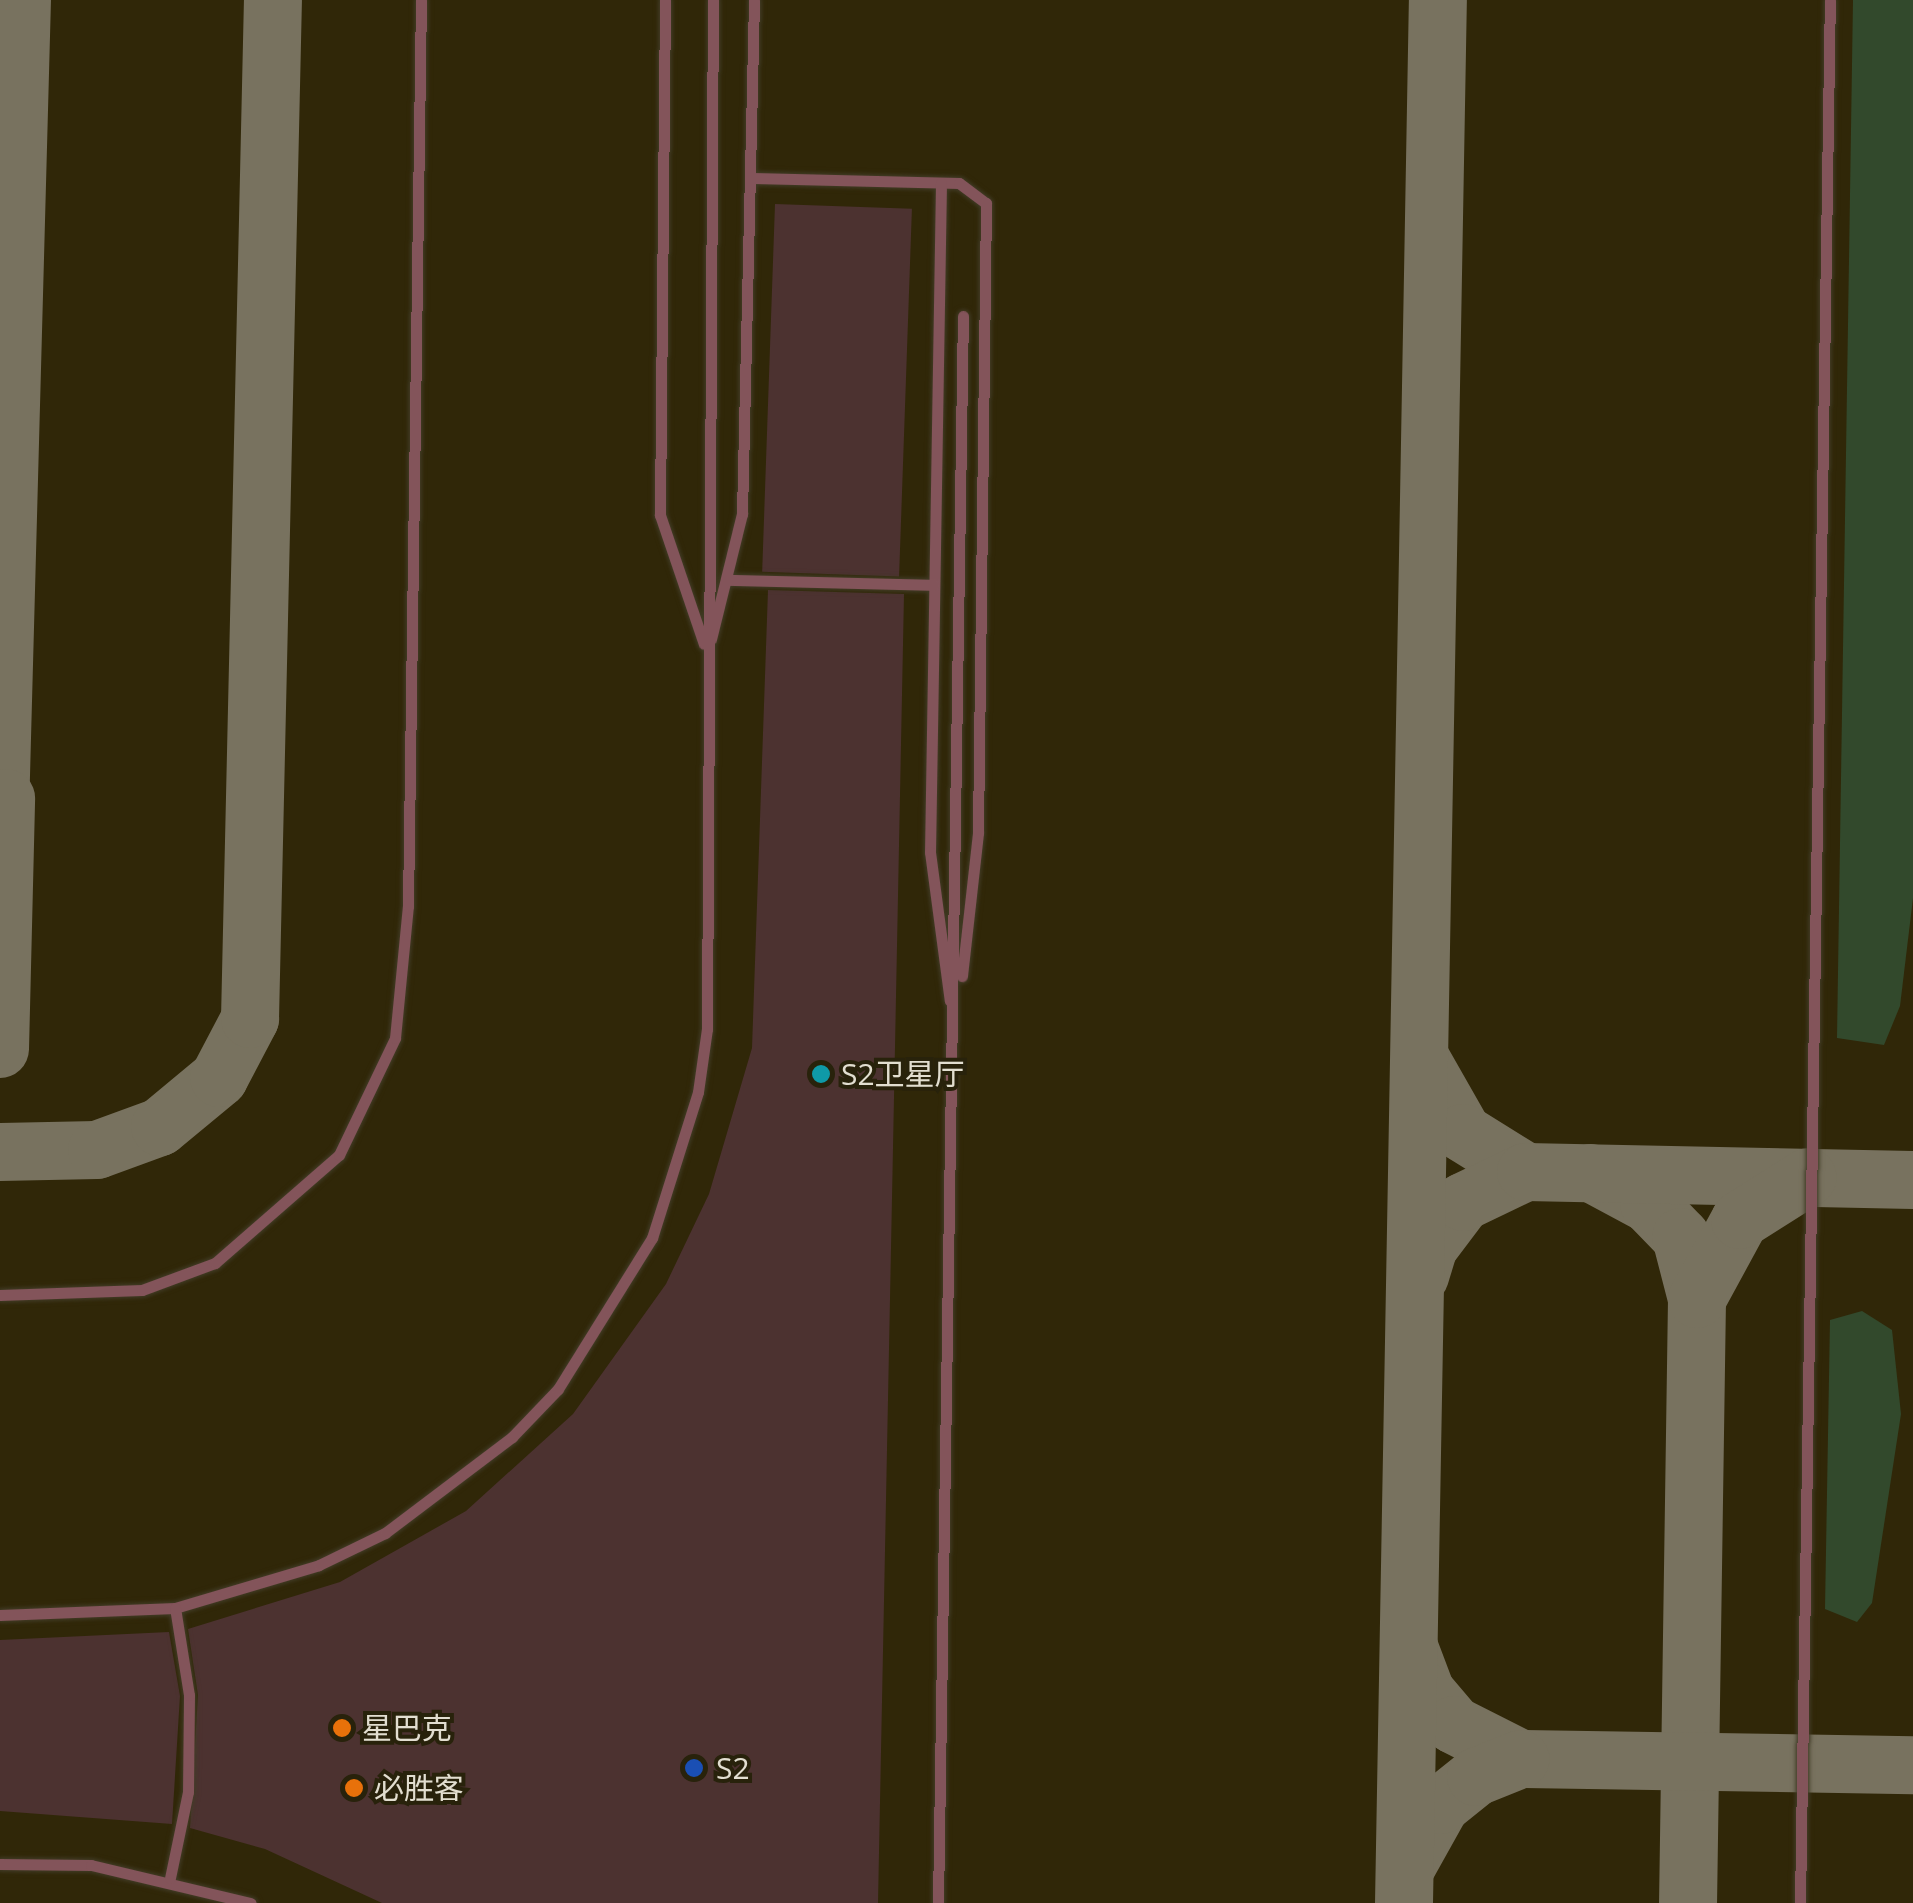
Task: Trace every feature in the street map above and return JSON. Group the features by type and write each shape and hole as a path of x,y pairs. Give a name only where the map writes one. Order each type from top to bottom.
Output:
{"lane":[{"path":"0,1295 126,1292 215,1263 339,1155 394,1038 408,906 420,0"},
{"path":"665,0 660,515 707,653"},
{"path":"0,1615 175,1608 319,1565 454,1484 558,1389 628,1289 681,1160 706,1028 713,0"},
{"path":"707,653 730,580 742,514 754,0"},
{"path":"1800,1903 1830,0"},
{"path":"752,178 940,183 980,192 988,222 978,833 955,1040"},
{"path":"940,183 930,852 955,1040"},
{"path":"938,1903 955,1040 962,316"},
{"path":"730,580 934,586"},
{"path":"170,1878 188,1772 190,1694 175,1608"},
{"path":"0,1864 91,1864 170,1878 251,1903"}],"shaded area":[{"path":"0,0 1913,0 1913,1903 0,1903"}],"green space":[{"path":"1853,0 1913,0 1913,898 1900,1006 1884,1045 1837,1038"},
{"path":"1862,1311 1892,1330 1901,1414 1872,1603 1857,1622 1825,1609 1830,1320"}],"building":[{"path":"775,204 912,209 899,577 762,572"},
{"name":"S2卫星厅","path":"768,590 904,594 878,1903 382,1903 265,1849 190,1828 198,1695 188,1629 340,1582 466,1511 573,1414 666,1284 709,1194 752,1048"},
{"path":"169,1632 180,1696 172,1824 0,1811 0,1640"}],"taxiway":[{"path":"0,812 22,0"},
{"path":"0,1152 97,1150 160,1127 219,1078 250,1019 273,0"},
{"path":"1404,1903 1438,0"},
{"path":"0,1049 6,798"},
{"path":"1421,1059 1463,1133 1526,1172"},
{"path":"1420,1276 1429,1247 1463,1202 1526,1172 1913,1180"},
{"path":"1591,1173 1649,1204 1681,1237 1697,1299 1688,1903"},
{"path":"1697,1299 1740,1220 1808,1177"},
{"path":"1409,1647 1426,1692 1454,1725 1521,1759 1913,1765"},
{"path":"1407,1866 1441,1805 1476,1777 1521,1759"}],"place":[{"name":"S2卫星厅","path":"821,1074"},
{"name":"星巴克","path":"342,1728"},
{"name":"S2","path":"694,1768"},
{"name":"必胜客","path":"354,1788"}]}
